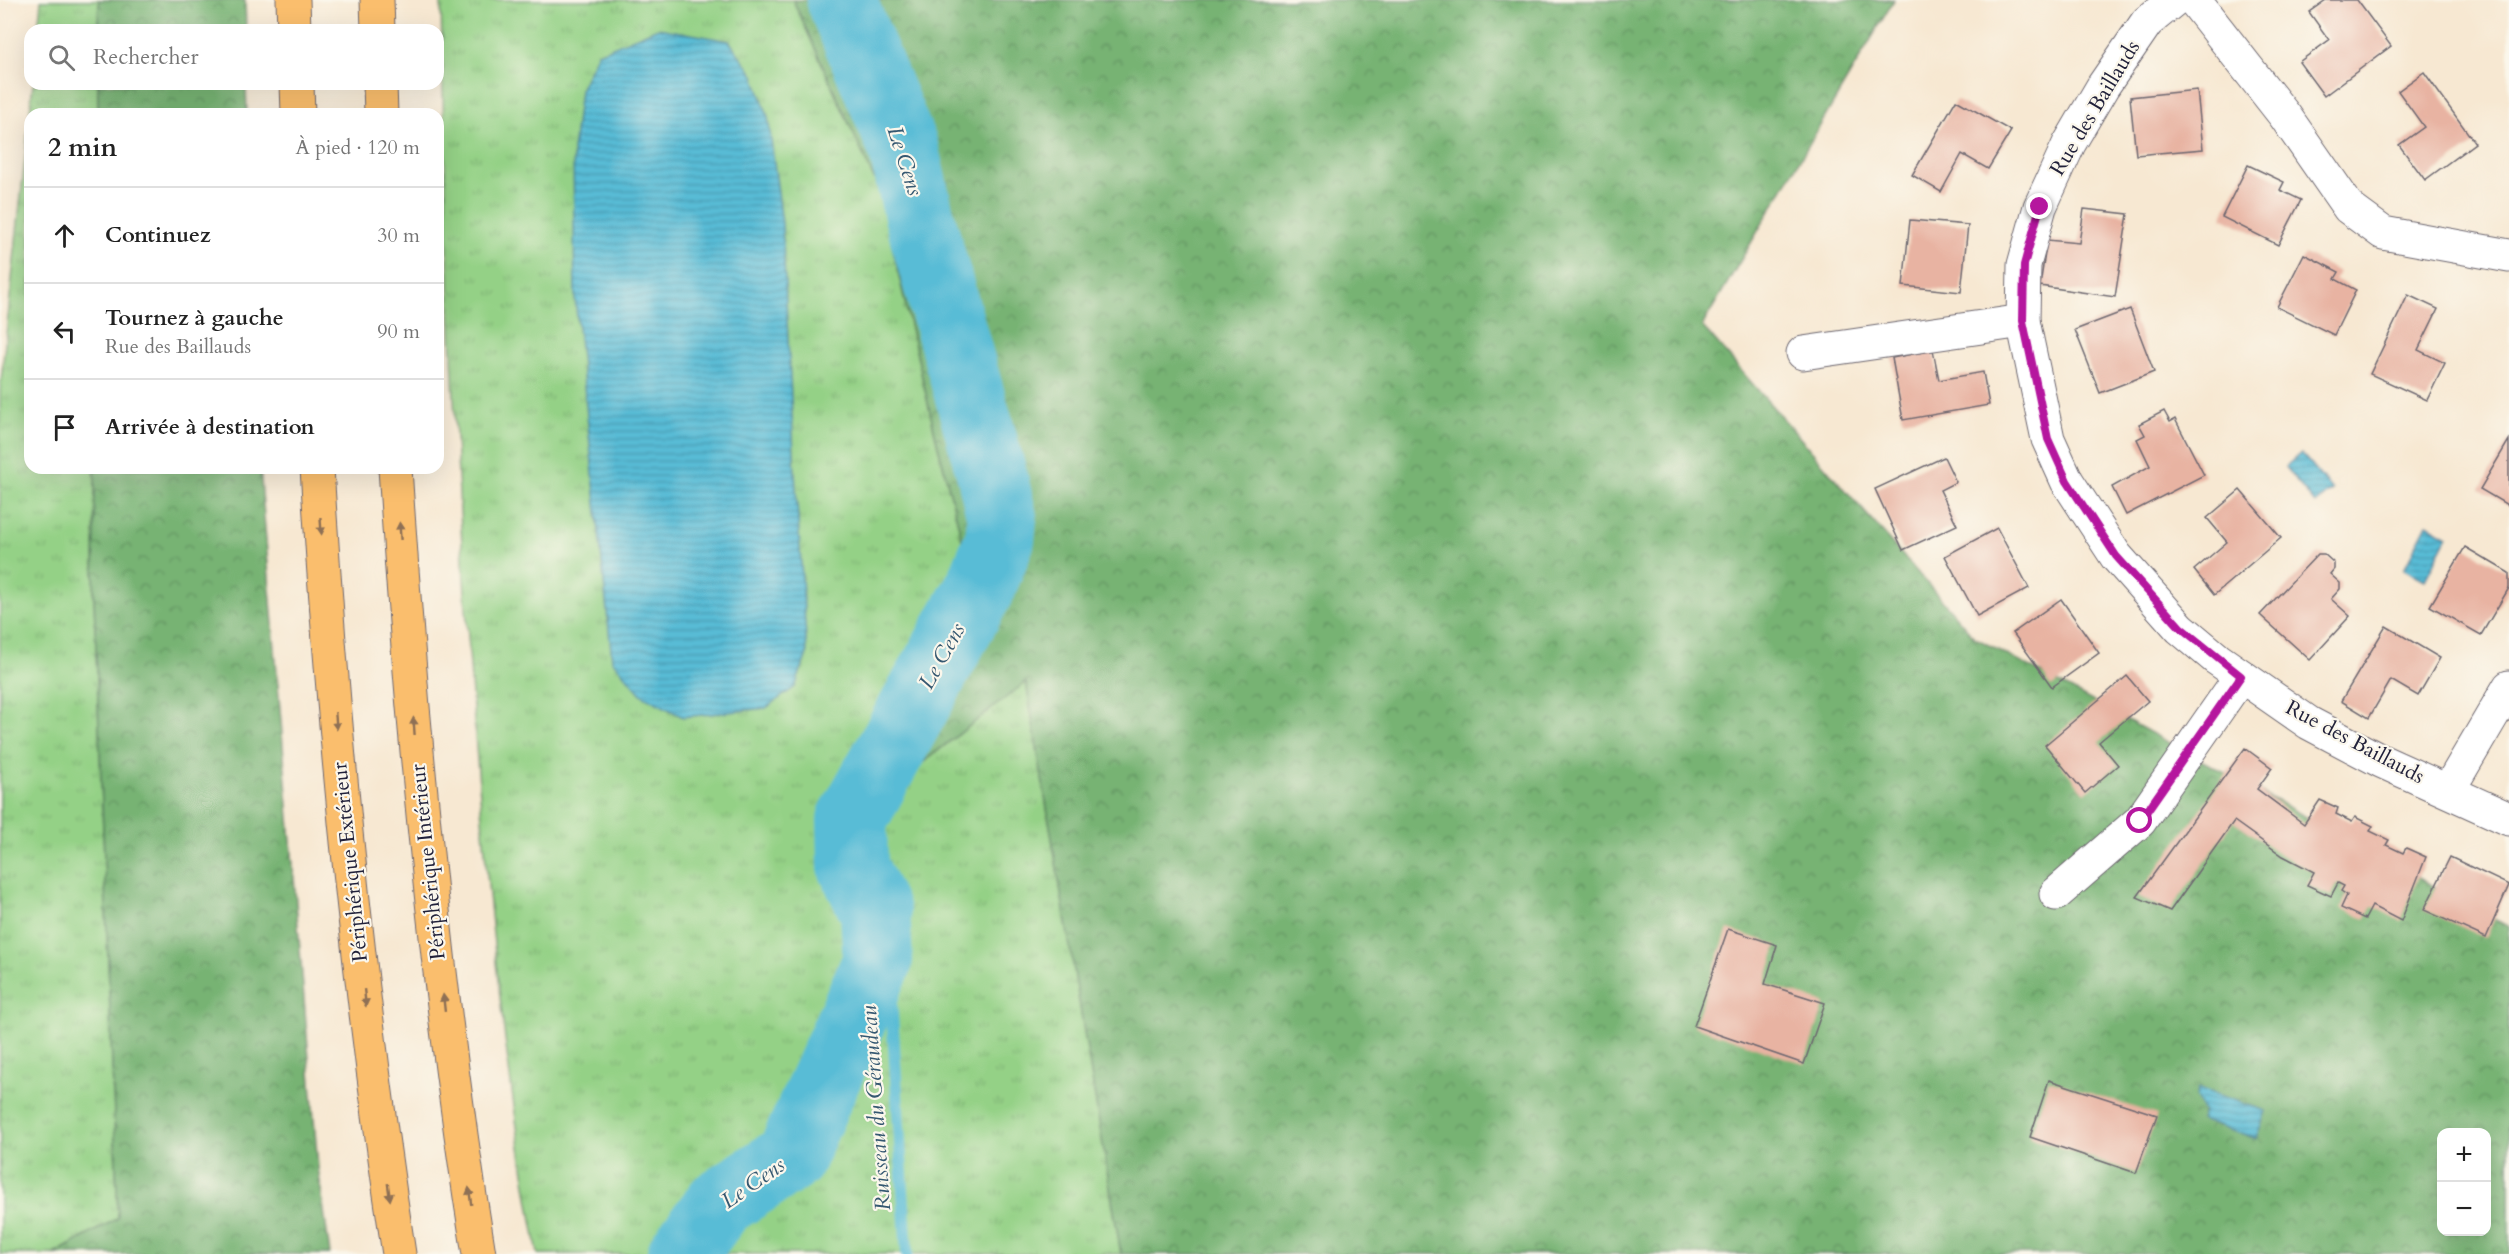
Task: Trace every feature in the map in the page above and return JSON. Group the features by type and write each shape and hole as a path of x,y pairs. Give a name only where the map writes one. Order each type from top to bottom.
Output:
{"highway":[{"path":"293,0 294,24"},
{"path":"377,0 378,24"},
{"path":"297,90 298,108"},
{"path":"380,90 381,108"},
{"name":"Périphérique Extérieur","path":"317,474 339,759 366,1011 399,1254"},
{"name":"Périphérique Intérieur","path":"395,474 418,778 451,1070 479,1254"}],"street":[{"name":"Rue des Baillauds","path":"2174,0 2147,22 2103,86 2069,144 2040,207 2024,265 2023,321 2048,439 2067,481 2088,517 2116,556 2180,627 2241,676 2309,723 2381,761 2449,789 2509,819"},
{"path":"2194,0 2285,116 2349,208 2383,233 2509,256"},
{"path":"1803,353 2023,321"},
{"path":"2056,894 2140,821 2241,676"},
{"path":"2449,789 2509,687"}],"green space":[{"path":"41,0 99,0 98,24 39,24"},
{"path":"99,0 245,0 246,24 98,24"},
{"path":"441,0 793,0 880,192 935,434 965,551 906,680 915,769 1026,681 1121,1254 538,1254 506,1046 483,835 472,695 452,348 445,174 444,24 442,24"},
{"path":"793,0 1894,0 1702,326 1974,637 2509,927 2509,1254 1121,1254 1026,682 914,769 906,680 965,551 935,434 880,192"},
{"path":"32,90 98,90 98,108 30,108"},
{"path":"98,90 246,90 247,108 98,108"},
{"path":"24,167 24,474 95,474 94,598 118,1218 54,1254 0,1254 0,390"},
{"path":"95,474 260,474 318,1167 330,1254 54,1254 118,1218 94,598"}],"water":[{"path":"658,28 729,41 754,75 768,117 782,223 807,654 795,687 766,708 683,717 642,695 612,660 575,298 573,150 580,90 598,53"},
{"path":"2301,453 2332,490 2315,504 2285,467"},
{"path":"2427,524 2448,536 2425,580 2404,569"},
{"path":"2198,1088 2266,1111 2256,1139 2200,1120 2203,1112 2196,1096"}],"building":[{"path":"2326,0 2357,0 2391,46 2324,96 2299,62 2329,40 2309,12"},
{"path":"2424,72 2475,143 2425,180 2399,145 2424,127 2398,91"},
{"path":"2197,90 2203,149 2136,155 2130,97"},
{"path":"1956,100 2011,131 1988,169 1962,154 1941,192 1912,175"},
{"path":"2248,165 2284,182 2280,190 2301,200 2278,245 2222,217"},
{"path":"2084,209 2128,214 2115,297 2040,286 2047,240 2079,243"},
{"path":"1910,220 1968,225 1961,292 1903,286"},
{"path":"2304,254 2339,272 2335,279 2356,290 2334,335 2277,307"},
{"path":"2408,295 2438,309 2418,350 2445,363 2427,400 2370,374"},
{"path":"2130,309 2154,372 2100,393 2075,330"},
{"path":"1933,350 1939,380 1983,372 1989,405 1903,420 1892,358"},
{"path":"2164,411 2170,422 2175,419 2204,475 2126,515 2112,487 2150,466 2137,439 2145,435 2139,424"},
{"path":"2509,440 2509,506 2480,489"},
{"path":"1944,457 1956,482 1940,490 1957,525 1903,550 1875,489"},
{"path":"2240,490 2281,538 2214,595 2194,570 2227,542 2207,518"},
{"path":"1997,528 2029,588 1977,616 1945,556"},
{"path":"2465,547 2509,573 2509,588 2481,635 2430,606"},
{"path":"2318,554 2324,554 2334,563 2334,569 2330,574 2340,583 2340,589 2331,599 2350,616 2310,660 2260,615"},
{"path":"2061,599 2099,653 2052,687 2013,633"},
{"path":"2386,626 2440,658 2418,696 2391,680 2369,718 2341,701"},
{"path":"2127,676 2148,701 2099,742 2118,765 2085,793 2045,745"},
{"path":"2245,748 2272,768 2257,789 2304,824 2320,800 2338,808 2336,814 2352,822 2355,817 2373,826 2370,831 2389,840 2386,845 2403,853 2406,848 2426,857 2401,921 2372,906 2365,919 2341,908 2347,895 2341,891 2344,886 2338,883 2331,896 2307,885 2314,872 2283,856 2234,821 2170,911 2137,897"},
{"path":"2450,857 2509,885 2486,938 2424,910"},
{"path":"1728,929 1777,945 1765,984 1825,1003 1804,1064 1694,1026"},
{"path":"2049,1080 2157,1115 2136,1173 2030,1137"}],"waterway":[{"name":"Le Cens","path":"682,1254 720,1203 791,1157 878,960 875,912 853,867 852,820 982,584 1000,539 1002,518 992,475 919,215 903,147 841,0"},
{"name":"Ruisseau du Géraudeau","path":"878,960 891,998 907,1254"}],"route":[{"path":"2040,207 2024,265 2023,321 2048,439 2067,481 2088,517 2116,556 2145,591 2180,627 2241,676 2140,821"}]}
